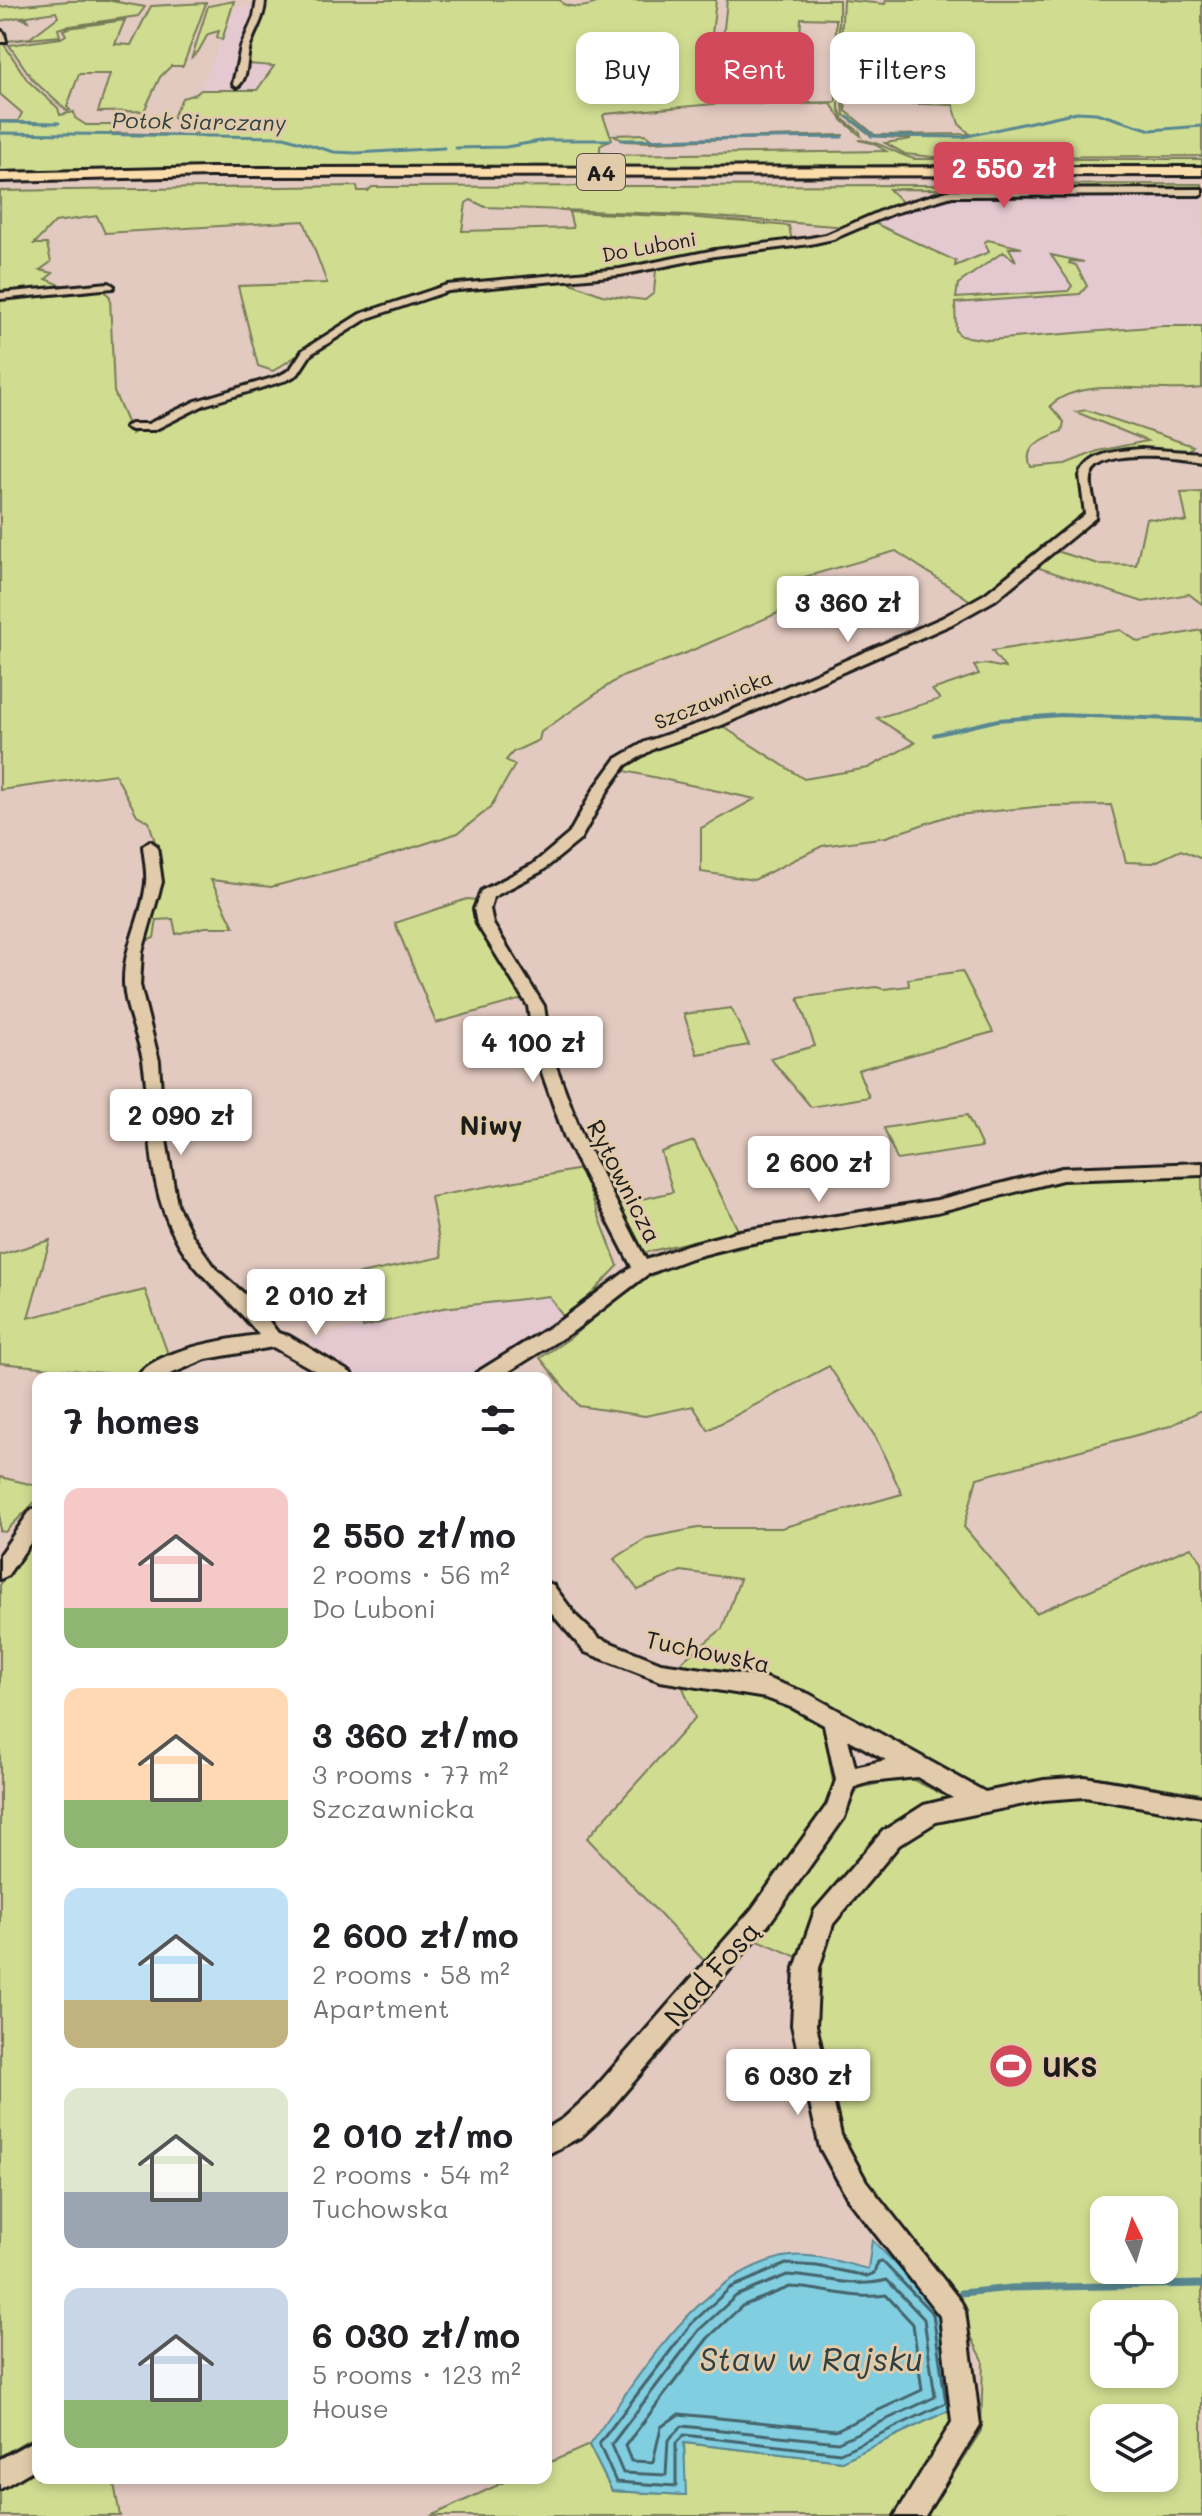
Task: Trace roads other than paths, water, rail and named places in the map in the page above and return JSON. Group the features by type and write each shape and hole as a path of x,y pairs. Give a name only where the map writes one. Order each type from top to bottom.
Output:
{"highway":[{"name":"A4","path":"0,177 210,172 1202,171"},
{"name":"A4","path":"0,185 215,181 1202,179"}],"street":[{"path":"237,84 245,63 245,46 257,24 261,0"},
{"name":"Do Luboni","path":"131,427 150,428 200,403 283,378 294,372 307,352 364,316 447,288 620,272 715,253 810,241 829,237 890,211 951,193 1202,192"},
{"path":"0,296 109,286"},
{"name":"Szczawnicka","path":"486,894 537,868 575,837 601,789 621,762 650,745 717,722 947,621 990,597 1091,515 1085,477 1088,468 1098,462 1139,452 1202,457"},
{"path":"150,846 154,882 134,952 132,985 151,1061 155,1122 168,1205 186,1241 211,1275 249,1309 273,1340"},
{"name":"Rytownicza","path":"486,894 482,909 485,924 536,1006 543,1053 574,1138 642,1269"},
{"path":"493,1372 568,1325 642,1269 740,1238 937,1206 1062,1174 1202,1169"},
{"path":"154,1372 164,1365 208,1350 273,1340 282,1341 334,1372"},
{"path":"0,1570 32,1525"},
{"name":"Tuchowska","path":"552,1599 581,1635 592,1645 613,1655 660,1672 766,1688 801,1701 833,1719"},
{"path":"833,1719 847,1780 870,1772 918,1767"},
{"path":"833,1719 983,1803"},
{"name":"Nad Fosą","path":"552,2139 573,2127 598,2104 760,1917 836,1811 847,1780"},
{"path":"909,2516 966,2425 952,2311 857,2190 829,2139 804,2025 807,1968 823,1918 891,1838 932,1812 1044,1790 1085,1787 1202,1807"},
{"path":"0,2475 32,2456"}],"water":[{"name":"Staw w Rajsku","path":"872,2240 941,2310 956,2407 842,2461 684,2443 686,2495 612,2491 589,2445 649,2361 697,2307 723,2285 752,2268 783,2257 815,2257 868,2269"}],"waterway":[{"name":"Potok Siarczany","path":"871,136 963,137 1077,112 1096,113 1151,130 1202,126"},
{"path":"848,117 873,135"},
{"path":"0,122 59,123"},
{"name":"Potok Siarczany","path":"0,133 284,137 334,152 356,153 444,148"},
{"name":"Potok Siarczany","path":"621,140 842,137"},
{"name":"Potok Siarczany","path":"456,148 506,147 546,140 610,140"},
{"path":"934,735 998,720 1060,715 1202,720"},
{"path":"961,2293 1011,2288 1202,2284"}],"place":[{"name":"UKS","path":"1011,2066"}],"district":[{"name":"Niwy","path":"491,1125"}]}
